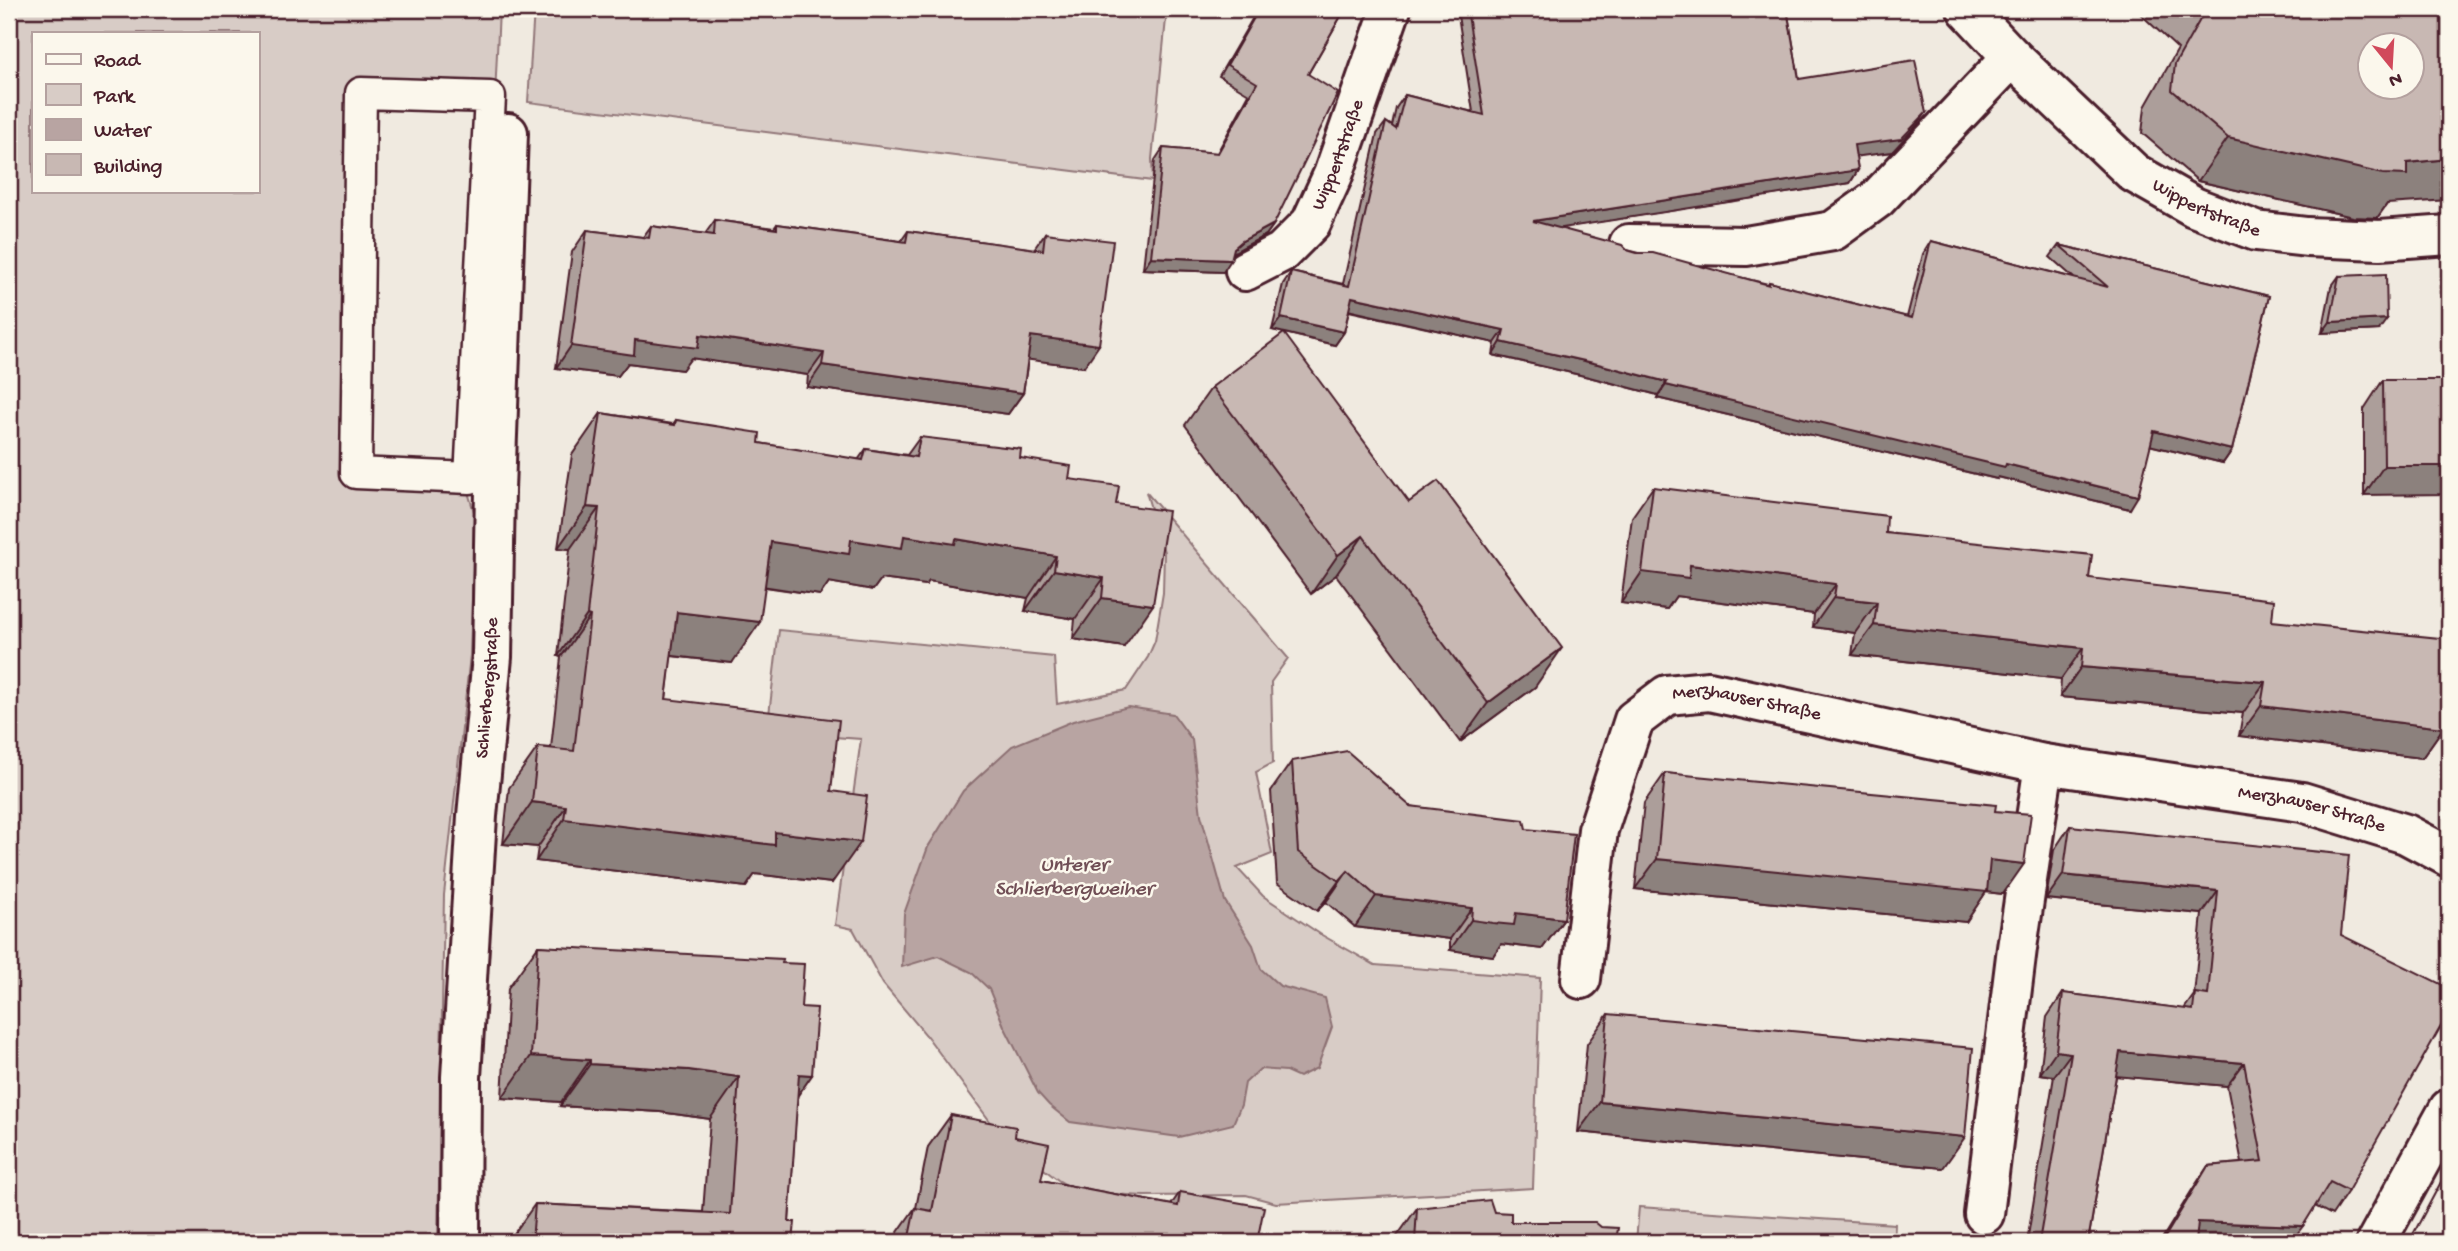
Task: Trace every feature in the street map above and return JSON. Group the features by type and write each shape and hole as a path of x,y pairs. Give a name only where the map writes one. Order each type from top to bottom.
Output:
{"street":[{"name":"Wippertstraße","path":"1245,271 1282,252 1311,223 1333,175 1391,9"},
{"name":"Wippertstraße","path":"1967,9 2012,57 2134,173 2193,207 2256,231 2307,237 2380,240 2449,234"},
{"path":"1629,244 1746,246 1833,231 1877,199 2012,57"},
{"name":"Schlierbergstraße","path":"460,1242 461,1077 477,816 492,657 499,134"},
{"name":"Merzhauser Straße","path":"1581,979 1598,831 1612,784 1634,720 1667,695 1709,691 2044,764 2302,802 2406,834 2449,857"},
{"path":"1984,1214 2017,948 2044,764"},
{"path":"2376,1242 2449,1109"}],"lane":[{"path":"361,93 490,97 499,134 470,478 356,473 361,93"}],"green space":[{"path":"9,9 499,9 495,97 362,93 356,473 467,489 475,515 470,655 444,895 438,1242 9,1242"},
{"path":"534,9 1167,9 1152,159 1153,181 528,102"},
{"path":"1146,492 1288,658 1271,682 1273,763 1256,772 1272,854 1237,868 1263,896 1320,934 1375,965 1540,978 1533,1188 1276,1203 1246,1195 1144,1196 1078,1192 1001,1136 926,1035 883,984 853,929 835,925 861,739 767,732 779,630 1054,657 1057,704 1126,690 1148,657 1155,641 1163,593 1164,552"},
{"path":"1639,1207 1895,1224 1894,1242 1636,1242"}],"water":[{"name":"Unterer Schlierbergweiher","path":"1128,707 1173,714 1192,740 1201,815 1225,901 1253,945 1261,969 1280,986 1325,998 1332,1027 1317,1068 1299,1077 1286,1071 1260,1069 1245,1083 1241,1105 1233,1124 1179,1137 1070,1122 1038,1093 1004,1026 989,989 971,972 938,956 902,967 904,914 928,847 963,791 1012,746 1073,721"}],"building":[{"path":"1259,9 1345,9 1308,74 1338,93 1274,224 1242,241 1234,248 1231,260 1151,257 1163,148 1218,153 1257,83 1227,65"},
{"path":"1467,9 1787,9 1799,79 1915,60 1926,113 1901,139 1854,145 1858,170 1533,221 1622,245 1637,253 1653,253 1769,285 1769,282 1912,318 1931,241 2108,287 2059,245 2269,296 2232,450 2154,431 2138,496 2006,464 2005,467 1666,385 1667,382 1598,364 1501,342 1504,330 1352,297 1344,332 1281,318 1291,272 1349,286 1386,122 1396,129 1405,95 1484,115"},
{"path":"2206,9 2449,9 2449,159 2407,163 2407,175 2383,174 2228,138 2172,90 2175,64"},
{"path":"715,220 777,229 777,224 906,242 908,231 1043,250 1045,233 1113,241 1099,345 1031,336 1023,393 822,365 824,353 700,335 698,348 635,340 634,355 571,346 587,230 649,238 651,226 714,235"},
{"path":"2386,274 2387,319 2330,322 2339,276"},
{"path":"1284,333 1409,502 1438,481 1562,648 1488,703 1363,536 1338,555 1212,387"},
{"path":"2383,380 2449,380 2449,466 2384,466"},
{"path":"601,413 675,425 676,420 760,433 759,443 863,460 866,449 916,457 920,437 1021,449 1020,458 1071,466 1069,479 1119,486 1116,504 1168,511 1153,605 1102,598 1104,578 1054,570 1056,556 956,539 955,544 904,536 902,548 851,540 849,554 771,542 760,622 677,612 666,699 839,720 831,791 867,796 861,842 775,832 775,845 564,819 566,806 532,802 538,747 574,751 590,616 587,615 599,508 587,507"},
{"path":"1653,487 1887,516 1886,533 2092,555 2089,578 2274,600 2272,621 2449,639 2449,671 2443,728 2261,706 2265,682 2081,667 2083,648 1874,625 1877,602 1834,597 1836,584 1690,565 1689,578 1642,572"},
{"path":"1347,751 1410,806 1524,820 1526,829 1574,834 1564,919 1516,913 1514,925 1471,920 1472,908 1376,896 1348,871 1339,881 1298,852 1292,761"},
{"path":"1665,773 1996,805 1995,811 2031,814 2024,864 1990,860 1987,892 1657,859"},
{"path":"2070,826 2349,855 2341,935 2449,988 2449,1012 2348,1191 2330,1182 2303,1226 2198,1222 2196,1242 2162,1242 2208,1166 2263,1161 2244,1063 2120,1052 2088,1242 2039,1242 2071,1053 2056,1051 2063,993 2193,1010 2195,993 2208,995 2218,891 2063,875"},
{"path":"538,946 783,959 782,963 804,964 801,1007 817,1008 812,1075 799,1074 789,1222 795,1222 793,1242 532,1242 535,1204 730,1214 739,1077 531,1056"},
{"path":"1608,1014 1973,1048 1965,1137 1600,1102"},
{"path":"951,1115 1016,1127 1015,1137 1049,1144 1041,1180 1178,1206 1180,1192 1264,1207 1257,1242 908,1242 915,1208 932,1211"},
{"path":"1490,1200 1494,1212 1511,1213 1511,1222 1595,1222 1601,1227 1618,1228 1616,1242 1415,1242 1417,1208"}],"tram line":[{"path":"2409,1242 2449,1167"},
{"path":"2441,1242 2449,1227"}]}
